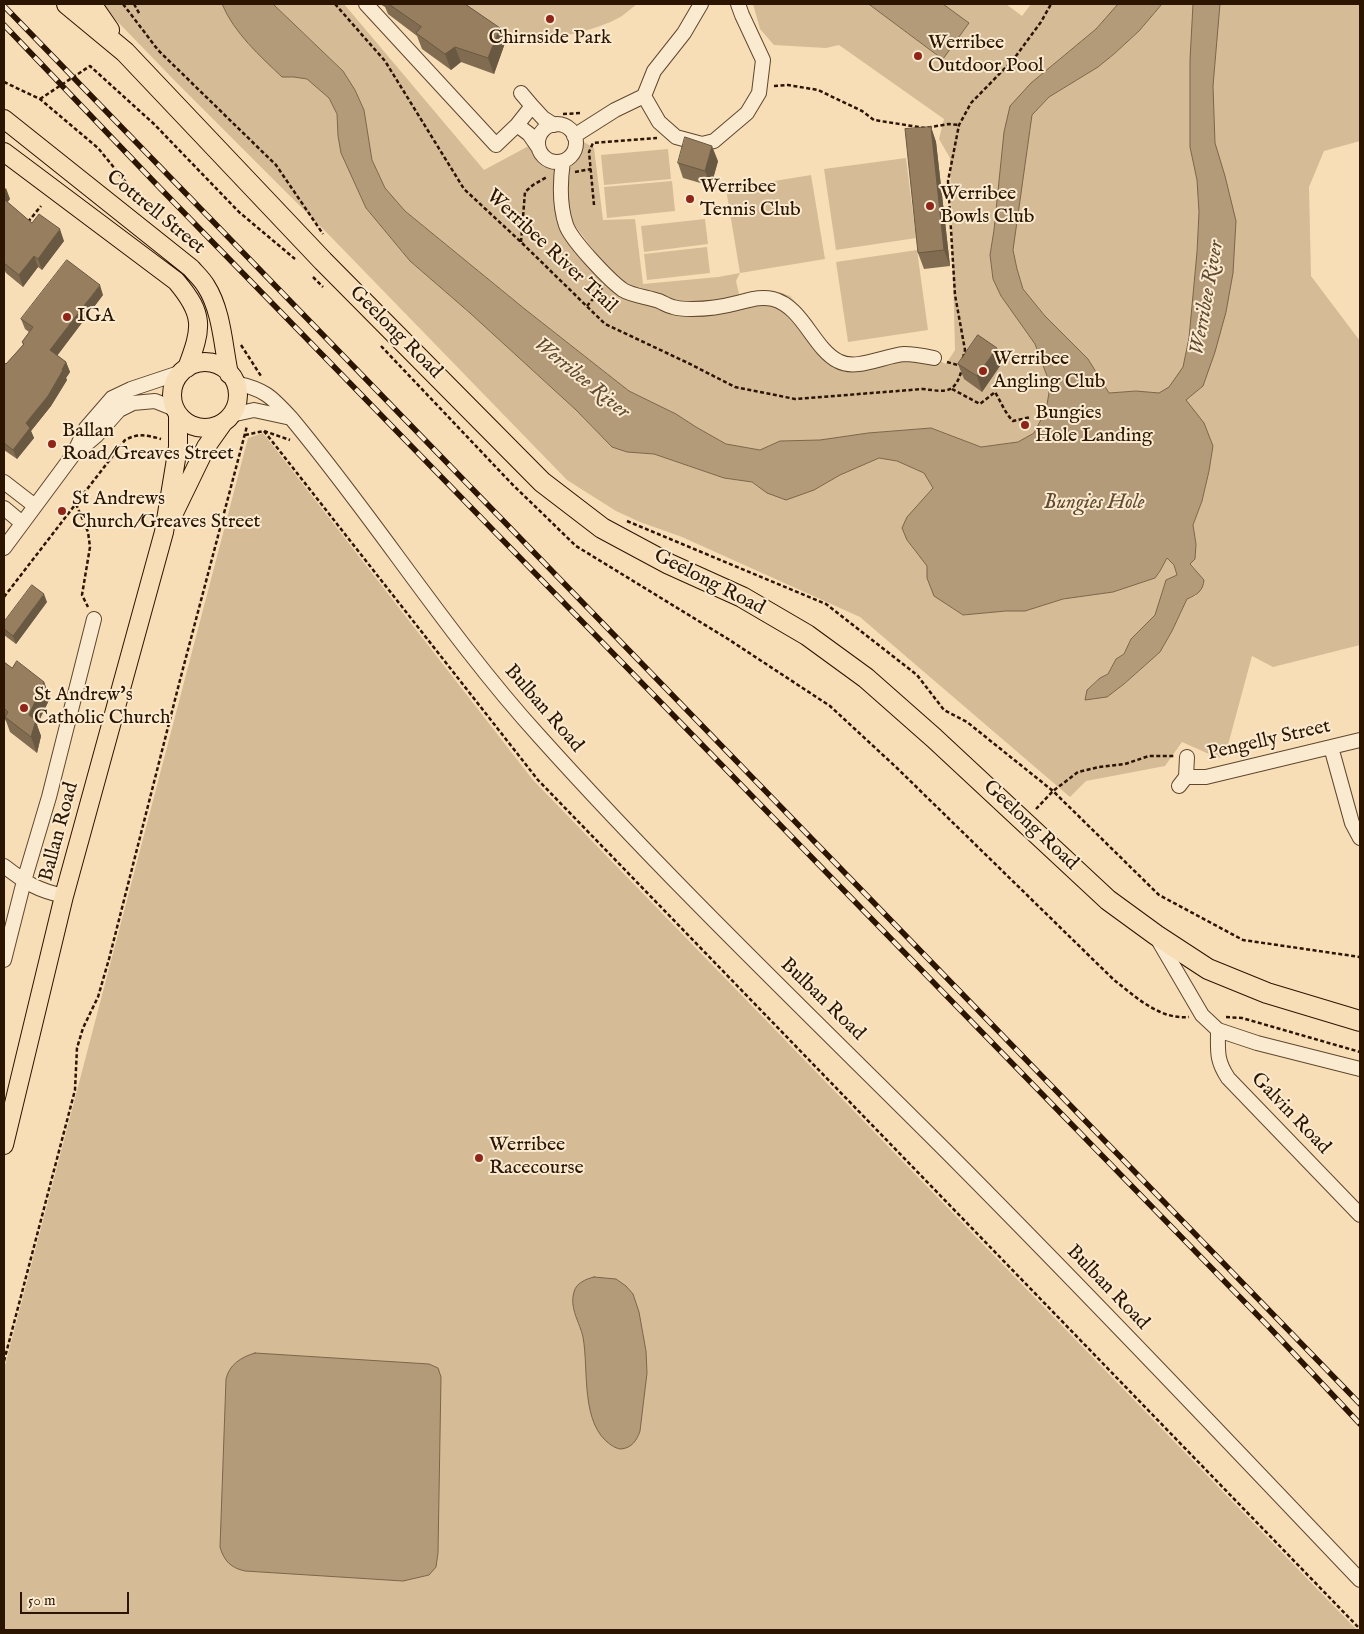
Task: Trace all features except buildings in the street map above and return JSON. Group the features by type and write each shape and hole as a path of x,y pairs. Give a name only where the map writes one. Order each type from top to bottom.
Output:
{"highway":[{"name":"Geelong Road","path":"67,4 125,52 323,261 542,482 602,528 669,564 742,598 814,641 866,678 934,738 1108,900 1156,935 1208,969 1267,993 1360,1021"},
{"name":"Geelong Road","path":"91,4 125,52"}],"main road":[{"name":"Cottrell Street","path":"4,119 191,268 207,286 218,315 232,378"},
{"name":"Cottrell Street","path":"4,152 176,281 192,302 197,314 199,327 198,339 184,370"},
{"path":"88,186 104,216 105,229"},
{"path":"198,363 210,363 220,367 232,378 238,396 236,407 227,419 206,428 195,427 185,422 173,404 172,392 175,381 184,370 198,363"},
{"name":"Ballan Road","path":"4,1145 64,896 164,532 178,446 177,412"},
{"name":"Ballan Road","path":"164,532 206,448 227,419"}],"street":[{"path":"366,4 496,145 517,125 532,106"},
{"path":"574,136 615,110 644,96 654,71 684,33 701,4"},
{"path":"644,96 659,122 676,137 702,144 714,141 747,113 759,93 763,60 738,4"},
{"path":"521,93 543,118 558,120 574,136 575,148 562,168 560,198 566,226 574,240 624,290 683,309 710,308 736,304 752,298 775,300 788,306 828,353 837,361 848,365 862,365 873,360 904,354 917,354 934,358"},
{"path":"538,147 538,141 544,130 558,120"},
{"path":"517,125 529,134 545,158 562,168"},
{"path":"74,455 86,428 112,398 184,370"},
{"name":"Bulban Road","path":"232,378 275,399 468,650 536,733 598,802 747,954 960,1165 1360,1580"},
{"path":"4,548 74,455 96,436 119,410 133,403 155,401 177,412"},
{"path":"227,419 254,410 291,418"},
{"path":"4,482 34,506"},
{"path":"4,508 22,523"},
{"path":"4,960 24,881 49,797 94,620"},
{"name":"Pengelly Street","path":"1187,757 1182,782 1360,740"},
{"path":"1331,747 1350,816 1360,838"},
{"path":"4,866 24,881 44,892 64,896"},
{"path":"1156,935 1202,1015 1218,1030 1257,1043 1360,1069"},
{"name":"Galvin Road","path":"1218,1030 1220,1066 1228,1078 1360,1215"}],"path":[{"path":"123,4 158,50 276,165 323,234"},
{"path":"134,4 140,15"},
{"name":"Werribee River Trail","path":"334,4 385,61 464,189 605,324 735,387 795,399 923,389 941,391 952,389"},
{"path":"1030,417 1012,421 1006,414 995,392 980,404 952,389 959,381 965,350 955,295 948,180 959,125 970,103 1013,60 1041,22 1051,4"},
{"path":"4,82 40,100 90,66 154,124 239,212 301,265"},
{"path":"767,87 788,85 818,90 862,111 874,120 925,128 949,124 959,125"},
{"path":"558,120 587,113"},
{"path":"521,242 525,192 533,185 562,168 591,169"},
{"path":"26,225 41,206"},
{"path":"312,276 324,288"},
{"path":"587,306 610,278"},
{"path":"376,340 512,484 576,546 666,600 830,706 897,768 1114,980 1147,1005 1168,1015 1242,1018 1360,1052"},
{"path":"4,1361 75,1090 77,1048 83,1028 98,997 109,959 187,651 248,421 254,410"},
{"path":"246,434 264,431 538,780 1360,1629"},
{"path":"4,597 125,440 134,435 161,439"},
{"path":"76,504 88,532 90,547 82,595 94,620"},
{"path":"624,519 826,604 916,675 944,710 967,722 1053,791 1159,895 1242,940 1360,957"},
{"path":"1024,821 1053,791 1078,772 1125,764 1150,756 1187,757"}],"shaded area":[{"path":"103,4 222,4 240,34 282,77 294,76 307,79 329,98 337,114 341,153 366,208 410,261 576,410 612,447 627,452 654,454 724,478 752,482 767,493 814,490 840,475 879,458 897,461 924,473 933,488 925,498 907,540 924,560 927,566 927,578 943,602 963,615 1025,611 1063,599 1113,592 1155,578 1167,558 1174,565 1177,575 1166,580 1156,615 1131,639 1124,654 1116,659 1108,674 1100,678 1087,690 1086,700 1107,697 1160,652 1187,599 1196,596 1198,573 1190,564 1196,544 1193,526 1202,501 1213,446 1136,391 1109,393 1088,359 1045,316 1023,289 1013,249 1031,115 1049,97 1098,67 1114,54 1139,31 1162,4 1360,4 1360,141 1324,151 1309,187 1311,276 1360,341 1360,645 1273,667 1252,656 1225,756 1218,758 1182,742 1165,766 1086,781 1070,797 860,617 682,537 616,511 567,480 331,237 177,83"},
{"path":"273,4 344,4 484,170 538,141 543,155 556,162 566,226 597,270 599,257 572,222 567,200 570,168 584,142 594,148 603,220 635,219 643,284 740,273 736,281 740,298 752,298 779,292 790,296 803,311 815,338 837,361 934,358 946,364 955,350 950,158 939,139 944,119 839,45 826,48 774,45 760,29 753,4 1006,4 1022,16 1031,4 1118,4 1096,29 1031,83 994,230 990,255 993,279 1001,296 1035,344 1047,376 1049,393 1046,410 1034,433 1018,442 981,447 931,428 868,433 820,440 780,441 760,450 726,444 676,414 629,391 405,211 385,188 372,160 364,110 355,90 343,71"},
{"name":"Chirnside Park","path":"462,4 637,4 613,21 589,30 549,38 536,38 526,37 500,28"},
{"path":"668,149 671,179 604,185 601,155"},
{"path":"906,158 916,238 836,250 824,169"},
{"path":"811,175 825,259 740,273 726,189"},
{"path":"672,181 675,211 607,218 604,187"},
{"path":"705,219 708,244 644,252 641,226"},
{"path":"707,247 710,273 647,280 644,254"},
{"path":"917,250 928,330 848,342 836,262"},
{"name":"Werribee Racecourse","path":"263,433 533,780 1357,1630 4,1630 4,1369 248,438"}],"water":[{"path":"222,4 273,4 343,71 355,90 364,110 372,160 385,188 405,211 629,391 676,414 726,444 760,450 780,441 820,440 868,433 931,428 981,447 1018,442 1034,433 1046,410 1049,393 1047,376 1035,344 1001,296 993,279 990,255 1004,132 1010,106 1031,83 1096,29 1118,4 1162,4 1139,31 1114,54 1098,67 1049,97 1032,115 1013,250 1023,289 1045,316 1088,359 1109,393 1136,391 1159,393 1169,387 1183,367 1189,338 1197,252 1199,212 1197,180 1190,147 1190,60 1193,4 1220,4 1213,86 1215,143 1236,221 1233,273 1226,312 1215,352 1203,386 1186,400 1204,423 1213,446 1202,501 1193,525 1196,544 1195,559 1190,564 1204,580 1201,590 1187,599 1160,652 1107,697 1085,700 1087,690 1100,678 1108,674 1116,659 1124,654 1131,639 1155,615 1166,580 1177,575 1174,565 1167,558 1155,578 1113,592 1063,599 1025,611 963,615 934,596 927,578 927,566 907,540 902,528 907,517 933,488 924,473 897,461 879,458 840,475 814,490 786,500 767,493 752,482 724,478 654,454 627,452 612,447 576,410 410,261 366,208 341,153 337,114 329,98 307,79 282,77 240,34"},
{"path":"869,4 943,4 969,23 943,59"},
{"path":"594,1277 616,1279 633,1294 639,1312 646,1351 647,1373 640,1431 634,1443 621,1449 611,1445 601,1436 594,1424 588,1396 583,1337 573,1304 574,1292 577,1286 585,1280"},
{"path":"255,1353 429,1364 438,1368 441,1377 438,1553 436,1567 429,1575 403,1581 245,1571 232,1566 226,1560 220,1547 226,1379 236,1362"}],"railway":[{"path":"4,6 1360,1404"},
{"path":"4,25 159,187 1268,1326 1360,1424"}],"place":[{"name":"Chirnside Park","path":"550,19"},
{"name":"Werribee Outdoor Pool","path":"918,56"},
{"name":"Werribee Tennis Club","path":"690,199"},
{"name":"Werribee Bowls Club","path":"930,206"},
{"name":"IGA","path":"67,317"},
{"name":"Werribee Angling Club","path":"983,371"},
{"name":"Bungies Hole Landing","path":"1025,425"},
{"name":"Ballan Road/Greaves Street","path":"52,444"},
{"name":"St Andrews Church/Greaves Street","path":"62,511"},
{"name":"St Andrew's Catholic Church","path":"24,708"},
{"name":"Werribee Racecourse","path":"479,1158"}],"water label":[{"name":"Werribee River","path":"1208,298"},
{"name":"Werribee River","path":"581,379"},
{"name":"Bungies Hole","path":"1094,504"}]}
